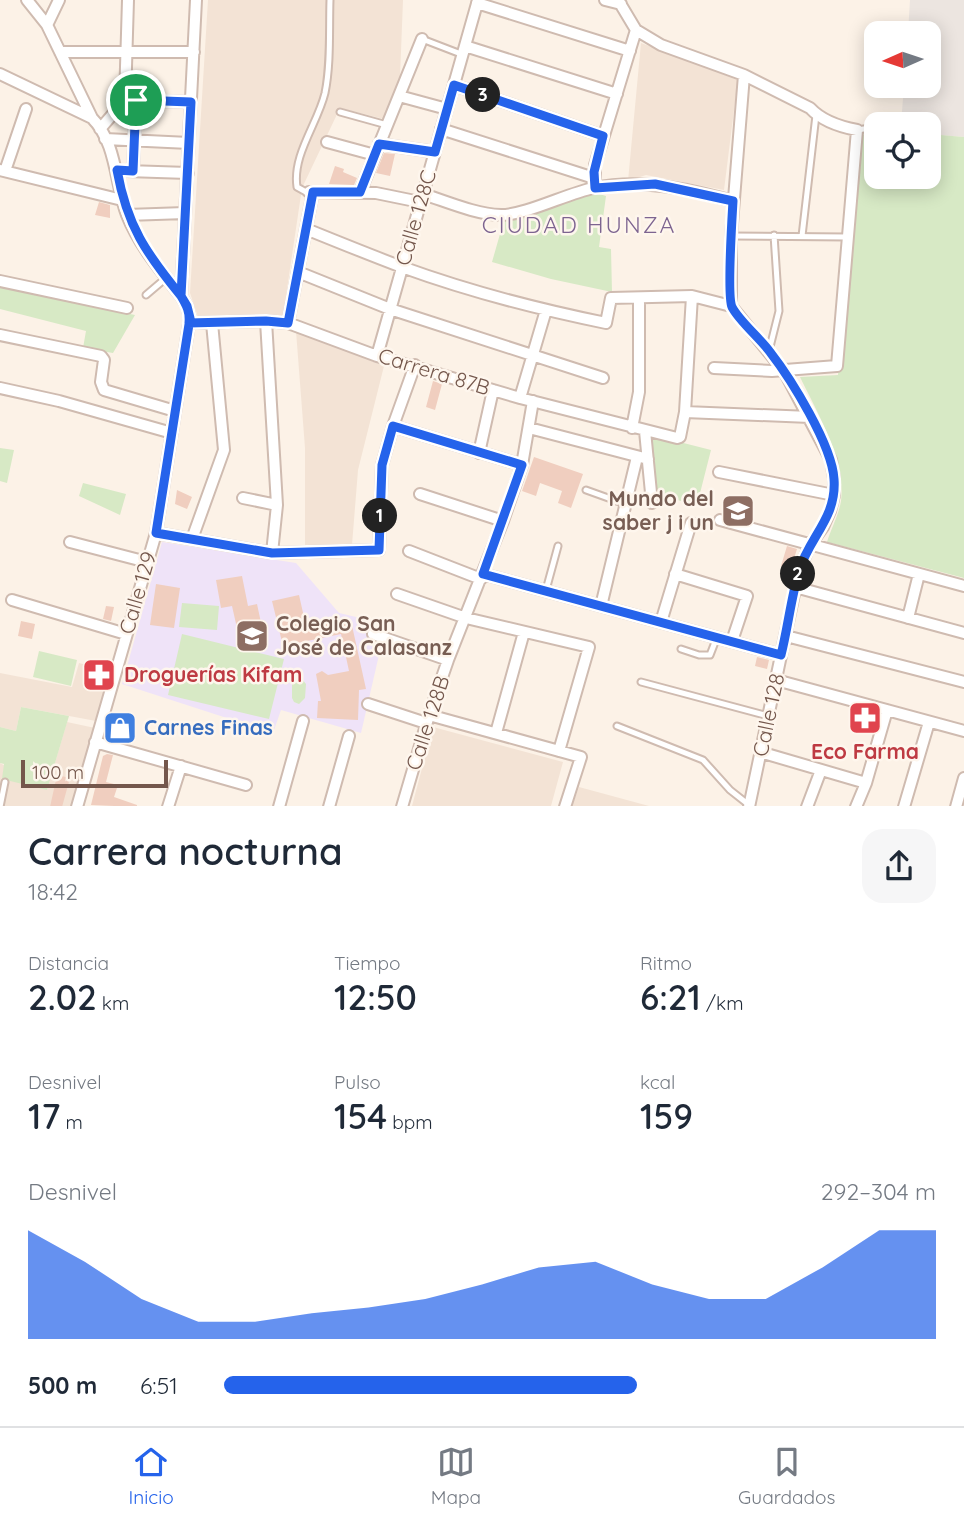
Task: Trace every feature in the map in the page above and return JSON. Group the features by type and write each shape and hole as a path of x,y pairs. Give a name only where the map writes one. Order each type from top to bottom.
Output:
{"street":[{"path":"27,0 47,25 102,134 117,170 122,200 137,237 181,296"},
{"path":"47,25 59,0"},
{"path":"128,0 127,51 135,140 133,171"},
{"name":"Calle 129","path":"76,806 156,533 189,323 189,312 181,296 196,0"},
{"path":"605,0 620,2 636,30 661,45 744,75 810,108 817,115 857,130 836,367 784,370 714,368"},
{"path":"478,2 631,51"},
{"name":"Calle 128C","path":"377,356 478,2"},
{"path":"594,183 603,136 636,30"},
{"path":"360,192 422,39"},
{"path":"464,50 617,94"},
{"path":"60,52 194,52"},
{"path":"0,74 92,118"},
{"path":"306,229 402,267 546,310 606,323 611,298 692,296 732,306 731,236 744,75"},
{"path":"454,85 603,136"},
{"path":"399,96 447,109"},
{"path":"131,100 191,102"},
{"path":"102,134 131,100"},
{"path":"26,108 2,170 122,200"},
{"path":"442,129 594,183 655,184 733,201"},
{"path":"102,134 135,140 189,143"},
{"path":"0,140 14,144"},
{"path":"327,142 375,155"},
{"path":"379,144 435,152"},
{"path":"117,170 188,173"},
{"path":"288,323 306,229 310,192 360,192 422,198 501,215 594,183"},
{"path":"127,215 185,213"},
{"path":"298,272 390,309 603,378"},
{"path":"0,281 127,308"},
{"path":"692,296 685,412 810,417"},
{"path":"632,428 639,392 639,299"},
{"name":"Calle 128","path":"732,306 784,370 810,417 831,460 834,495 823,527 810,545 799,570 751,806"},
{"path":"520,398 546,310"},
{"path":"266,321 277,505 272,553"},
{"name":"Carrera 87B","path":"189,323 288,323 377,356 520,398 678,438 685,412"},
{"path":"192,539 224,450 212,323"},
{"path":"0,335 101,356 104,360 101,382 104,390 175,411"},
{"path":"156,533 272,553 379,550 382,465 415,365"},
{"path":"0,388 58,401 172,433"},
{"path":"479,453 493,390"},
{"name":"Calle 128B","path":"402,806 448,660 503,521 522,465 533,401"},
{"path":"393,426 522,465"},
{"path":"529,428 642,458"},
{"path":"601,606 625,504 642,458 645,431"},
{"path":"642,458 652,503"},
{"path":"719,472 834,495"},
{"path":"419,494 503,521"},
{"path":"243,498 277,505"},
{"path":"720,520 964,586"},
{"path":"661,622 691,523"},
{"path":"70,542 147,562"},
{"path":"409,551 482,576 781,655"},
{"path":"675,574 747,596 732,641"},
{"path":"908,618 919,574"},
{"path":"795,587 964,633"},
{"path":"397,594 466,618 589,647 559,751"},
{"path":"12,600 126,634"},
{"path":"496,733 524,632"},
{"path":"373,634 448,660"},
{"path":"786,636 964,682"},
{"path":"776,680 964,731"},
{"path":"368,704 496,733 581,757 565,806"},
{"path":"856,806 866,783 887,710"},
{"path":"279,806 303,721"},
{"path":"904,806 929,722"},
{"path":"329,806 349,736"},
{"path":"95,742 246,785"},
{"path":"760,752 866,783"},
{"path":"168,806 181,766"},
{"path":"807,806 821,770"},
{"path":"956,806 964,778"}],"lane":[{"path":"310,192 297,187 295,178 325,93 330,0"},
{"path":"422,39 464,50"},
{"path":"340,112 387,125"},
{"path":"802,236 817,115"},
{"path":"857,130 864,129"},
{"path":"769,351 779,311 774,235"},
{"path":"731,236 848,237"},
{"path":"146,295 166,278"},
{"path":"586,490 625,504"},
{"path":"545,591 558,546"},
{"path":"681,649 699,655 710,655 717,637"},
{"path":"641,682 768,716"},
{"path":"617,726 703,760 730,790 751,806"},
{"path":"0,806 5,782"}],"shaded area":[{"path":"208,0 403,0 400,77 384,119 340,108 302,188 283,316 199,320 190,293"},
{"path":"910,0 964,0 964,137 941,135 941,112 902,112 903,98 942,98 942,21 909,21"},
{"path":"641,43 738,78 724,190 646,175 628,181"},
{"path":"296,331 384,366 358,470 352,545 305,547 305,448"},
{"name":"Colegio San José de Calasanz","path":"162,542 296,563 339,613 369,620 368,639 382,642 361,733 281,710 273,733 122,684"},
{"path":"79,663 109,671 96,721 21,707 16,731 0,727 0,673 72,687"},
{"path":"67,722 95,728 74,806 0,806 0,763 47,790"},
{"path":"433,727 563,762 551,806 412,806"},
{"path":"579,787 649,806 572,806"}],"green space":[{"path":"855,135 864,135 864,189 941,189 941,135 964,137 964,578 827,542 841,501 839,470 829,437 800,377 838,375"},
{"path":"596,193 606,196 599,247 611,249 612,292 551,279 492,262 504,220"},
{"path":"0,287 135,315 113,353 83,348 86,331 0,309"},
{"path":"648,434 711,450 697,505 653,494"},
{"path":"0,448 14,450 7,483 0,481"},
{"path":"83,483 126,494 120,515 79,496"},
{"path":"182,603 219,606 217,630 179,627"},
{"path":"182,634 284,659 269,719 168,695"},
{"path":"39,651 77,660 71,686 33,677"},
{"path":"297,679 302,679 306,684 305,698 299,704 292,698 292,684"},
{"path":"21,707 69,716 47,790 2,779 4,764 0,763 0,727 16,731"}],"building":[{"path":"384,153 395,154 390,176 376,173"},
{"path":"335,166 357,178 354,185 329,184"},
{"path":"99,202 110,205 110,218 95,215"},
{"path":"433,381 442,384 435,410 426,407"},
{"path":"534,457 583,474 571,508 558,503 562,491 540,483 536,496 522,491"},
{"path":"177,490 192,497 187,509 175,504"},
{"name":"Mundo del saber j i un","path":"736,501 745,504 741,517 732,515"},
{"path":"787,546 797,549 791,568 781,566"},
{"path":"242,576 248,606 257,604 263,632 239,637 232,606 221,608 216,580"},
{"path":"156,584 180,588 174,628 150,625"},
{"path":"299,595 306,626 343,618 344,622 351,621 366,689 359,690 358,720 317,718 318,701 321,701 316,674 322,671 328,675 349,671 341,634 283,646 272,601"},
{"path":"106,606 114,607 111,621 103,619"},
{"path":"21,621 35,624 32,639 18,636"},
{"path":"757,657 769,660 767,669 755,666"},
{"path":"86,668 103,672 100,682 83,678"},
{"path":"851,710 870,714 868,724 849,721"},
{"path":"113,755 106,782 118,785 114,797 137,806 91,805 103,756"},
{"path":"57,775 70,778 62,806 50,806"}],"place":[{"name":"Mundo del saber j i un","path":"738,511"},
{"name":"Colegio San José de Calasanz","path":"252,636"},
{"name":"Droguerías Kifam","path":"99,675"},
{"name":"Eco Farma","path":"865,718"},
{"name":"Carnes Finas","path":"120,728"}],"district":[{"name":"CIUDAD HUNZA","path":"579,225"}],"route":[{"path":"136,100 133,171 117,170 122,200 137,237 181,296 190,318 156,533 272,553 379,550 382,465 393,426 522,465 483,574 781,655 799,570 830,512 834,478 831,460 784,370 732,306 733,201 655,184 595,188 594,172 603,136 454,85 435,152 379,144 360,192 313,192 288,323 266,321 212,323 189,323 190,318 189,312 181,296 191,102 136,100"}]}
